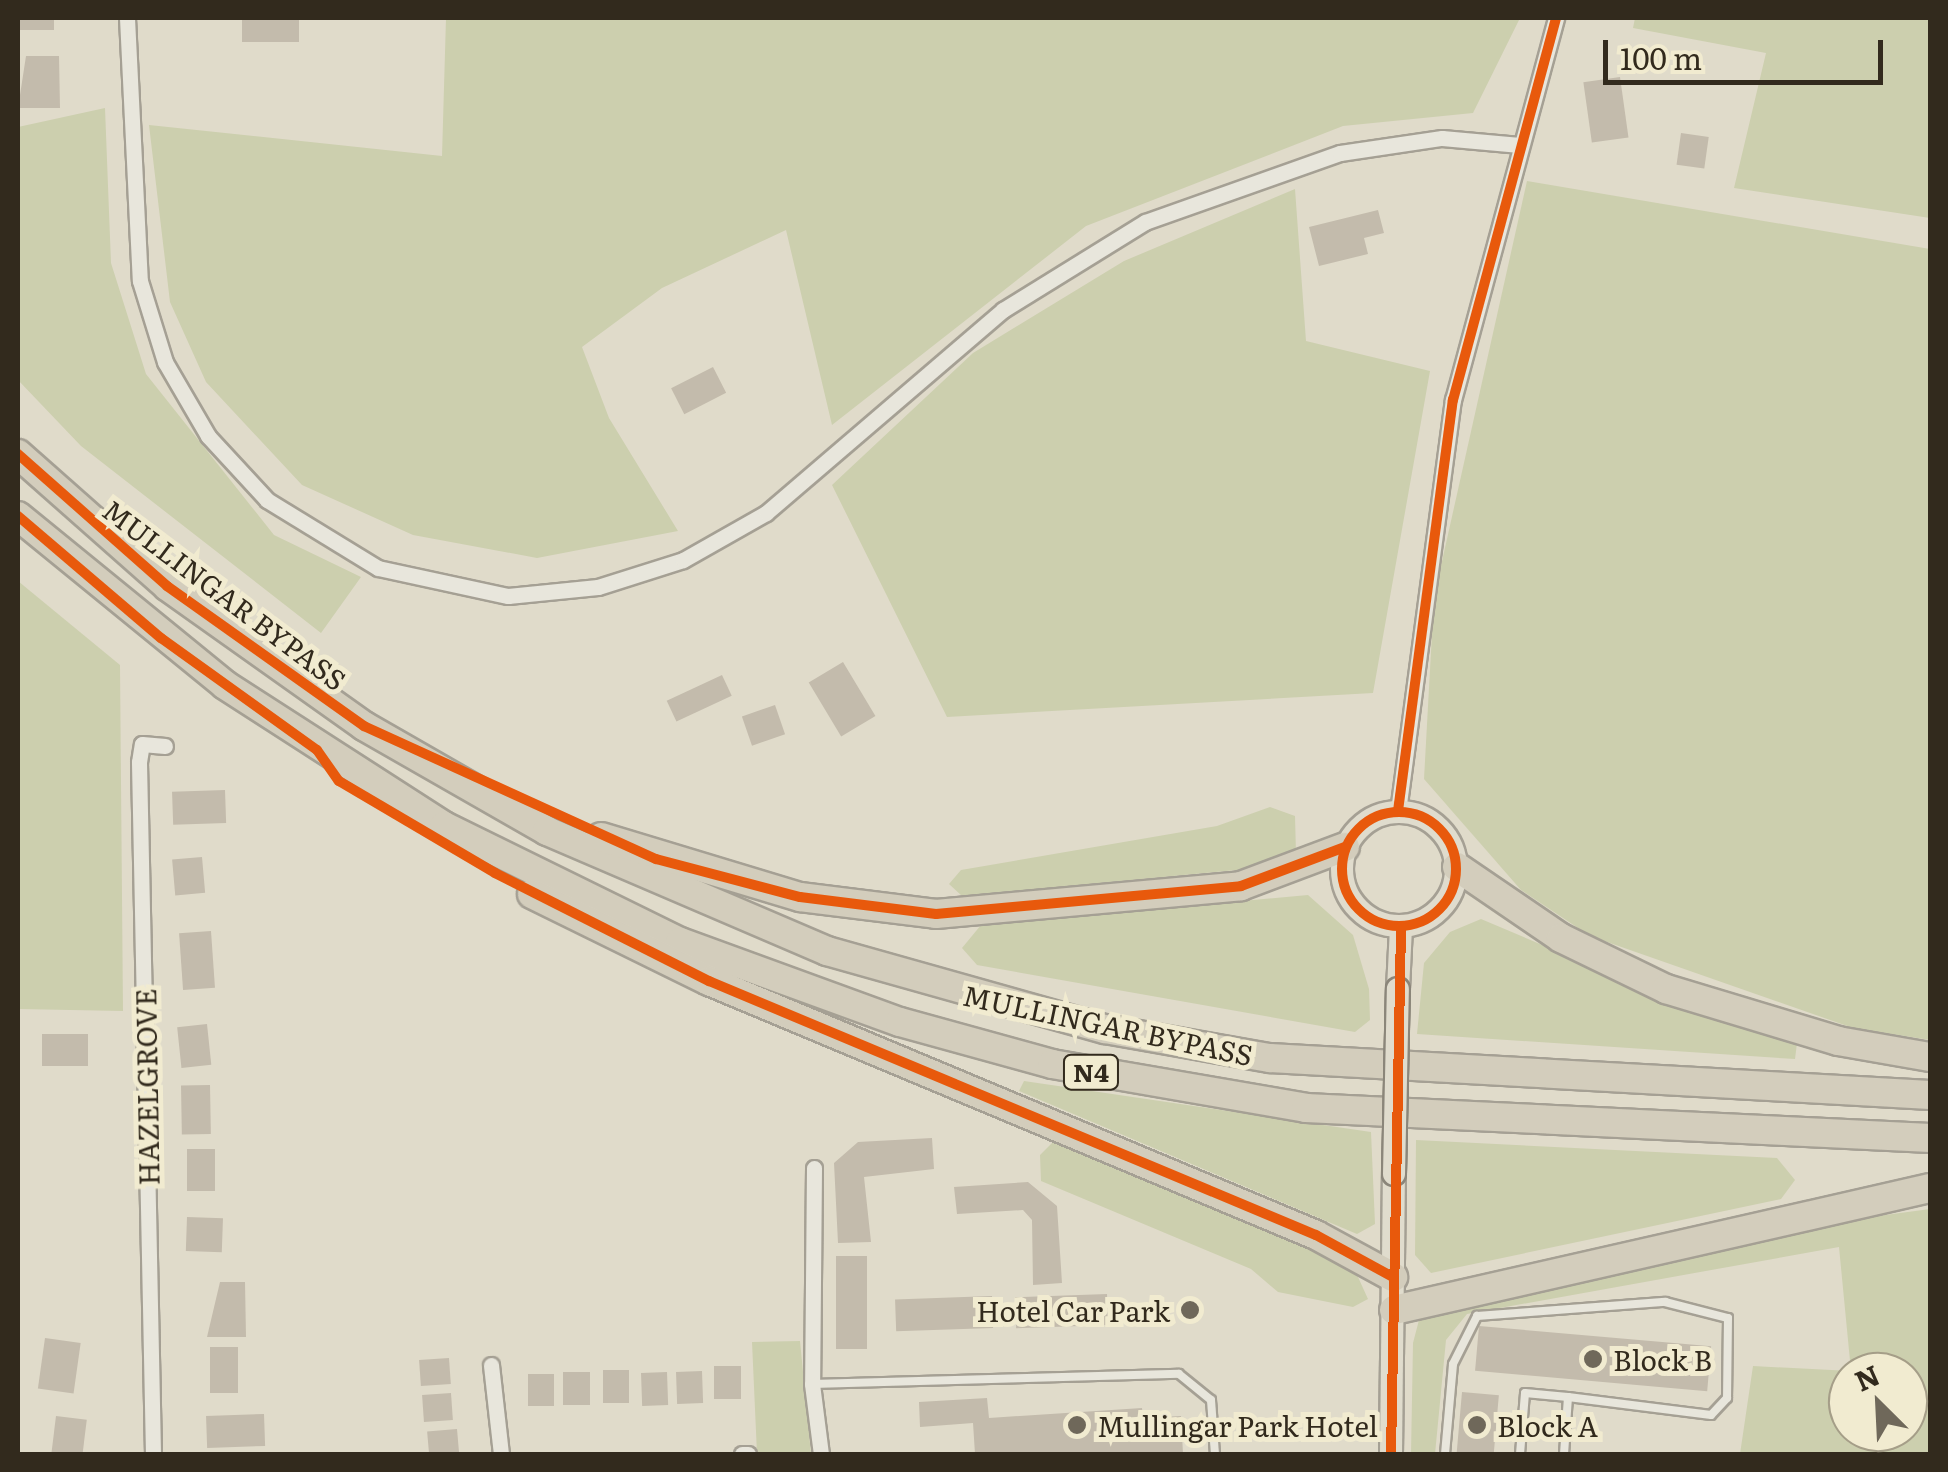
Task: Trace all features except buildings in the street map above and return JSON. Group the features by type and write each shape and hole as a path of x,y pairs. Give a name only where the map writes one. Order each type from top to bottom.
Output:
{"highway":[{"name":"MULLINGAR BYPASS","path":"18,454 167,586 364,726 546,831 690,898 959,993 1105,1029 1270,1058 1445,1074 1930,1095"},
{"name":"MULLINGAR BYPASS","path":"18,516 161,638 316,750 552,884 680,942 900,1022 1052,1064 1306,1108 1930,1138"},
{"name":"N4","path":"364,726 656,859 862,906 1030,911 1204,890 1276,880 1345,847"},
{"name":"N4","path":"316,750 339,781 601,931 1316,1235 1393,1277"},
{"path":"1457,867 1530,920 1666,989 1838,1042 1930,1058"},
{"path":"1394,1310 1930,1188"}],"main road":[{"path":"1398,811 1434,822 1457,867 1446,902 1401,927 1351,902 1345,847 1367,820 1398,811"},
{"path":"1391,1454 1401,927"}],"street":[{"path":"127,18 140,281 165,362 208,436 267,500 378,568 508,596 598,586 683,560 766,513 1003,310 1161,216 1340,153 1442,138 1520,145"},
{"path":"1398,811 1453,400 1556,18"},
{"name":"HAZELGROVE","path":"153,1454 139,762 142,744 165,746"},
{"path":"814,1168 812,1384 822,1454"},
{"path":"491,1365 501,1454"}],"lane":[{"path":"1445,1454 1453,1364 1477,1316 1664,1302 1728,1318 1727,1398 1711,1415 1525,1392 1520,1454"},
{"path":"812,1384 1179,1374 1211,1400 1215,1454"},
{"path":"1564,1454 1568,1396"}],"green space":[{"path":"446,18 1520,18 1473,113 1343,126 1086,226 832,425 786,230 662,288 582,347 609,418 678,531 537,558 413,535 302,485 206,382 170,302 149,125 442,156"},
{"path":"1635,18 1930,18 1930,218 1734,188 1766,53 1633,28"},
{"path":"105,108 111,263 146,374 274,535 361,577 321,633 81,446 18,380 18,127"},
{"path":"1527,181 1930,249 1930,1040 1853,1028 1590,936 1521,890 1424,779 1434,597"},
{"path":"1295,189 1306,341 1430,371 1373,693 947,717 832,485 973,353 1124,261"},
{"path":"18,581 120,665 123,1011 18,1009"},
{"path":"1270,807 1295,816 1296,854 1268,867 962,896 949,884 961,870 1217,826"},
{"path":"1308,895 1353,935 1369,989 1370,1020 1355,1032 977,965 962,948 981,925"},
{"path":"1481,919 1714,1018 1797,1043 1795,1059 1417,1034 1424,963 1450,932"},
{"path":"1024,1081 1371,1132 1375,1224 1357,1234 1019,1091"},
{"path":"1416,1140 1777,1158 1795,1180 1781,1199 1431,1273 1415,1255"},
{"path":"1053,1142 1353,1266 1368,1299 1353,1307 1278,1292 1251,1269 1041,1181 1040,1155"},
{"path":"1930,1209 1930,1454 1740,1454 1753,1366 1828,1370 1828,1452 1928,1452 1928,1352 1849,1352 1839,1247 1467,1314 1446,1340 1435,1454 1411,1454 1413,1343 1419,1320 1448,1304 1796,1227"},
{"path":"800,1341 811,1454 757,1454 752,1342"}],"cycle path":[{"path":"1398,811 1453,400 1556,18"},
{"path":"18,454 167,586 364,726 656,859 800,897 936,914 1241,886 1345,847"},
{"path":"18,516 161,638 317,750 339,781 495,873 709,981 1316,1235 1393,1277"},
{"path":"1399,812 1421,816 1440,828 1452,847 1456,869 1452,891 1440,910 1421,922 1399,926 1377,922 1358,910 1346,891 1342,869 1346,847 1358,828 1377,816 1399,812"},
{"path":"1391,1454 1401,927"}],"place":[{"name":"Hotel Car Park","path":"1190,1310"},
{"name":"Block B","path":"1593,1359"},
{"name":"Mullingar Park Hotel","path":"1077,1425"},
{"name":"Block A","path":"1477,1425"}]}
